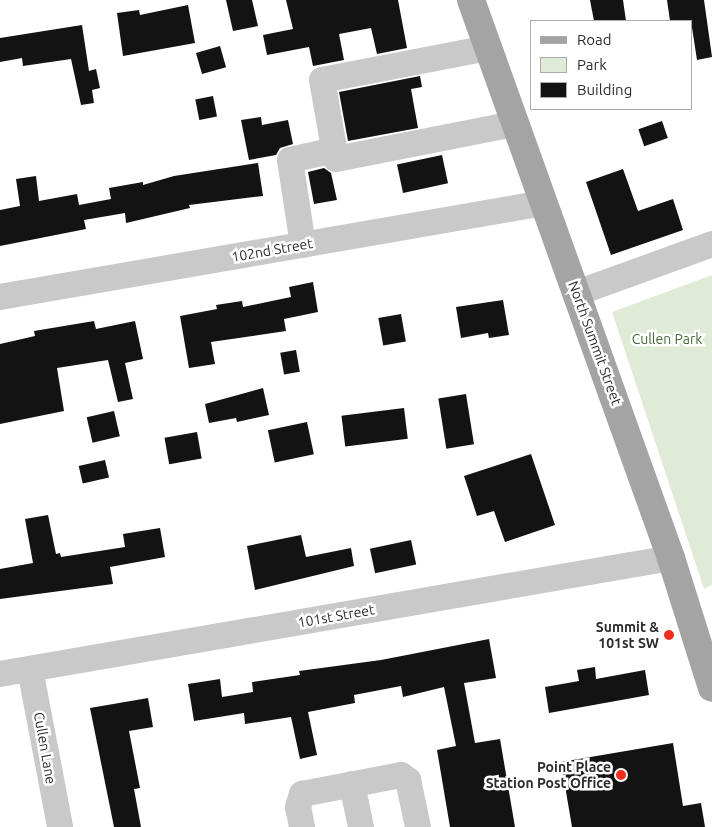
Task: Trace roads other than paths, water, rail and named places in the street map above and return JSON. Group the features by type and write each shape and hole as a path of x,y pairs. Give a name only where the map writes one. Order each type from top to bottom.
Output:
{"main road":[{"name":"North Summit Street","path":"471,0 671,558 712,688"}],"street":[{"path":"488,48 322,80 336,159 515,124"},
{"path":"303,245 290,160 335,150"},
{"name":"102nd Street","path":"0,297 544,203"},
{"path":"577,293 712,244"},
{"name":"101st Street","path":"0,674 671,558"},
{"name":"Cullen Lane","path":"30,669 60,827"},
{"path":"302,827 298,807 302,794 400,775 408,780 418,827"},
{"path":"352,784 360,827"}],"place":[{"name":"Summit & 101st SW","path":"669,635"},
{"name":"Point Place Station Post Office","path":"621,775"}],"park label":[{"name":"Cullen Park","path":"667,339"}]}
